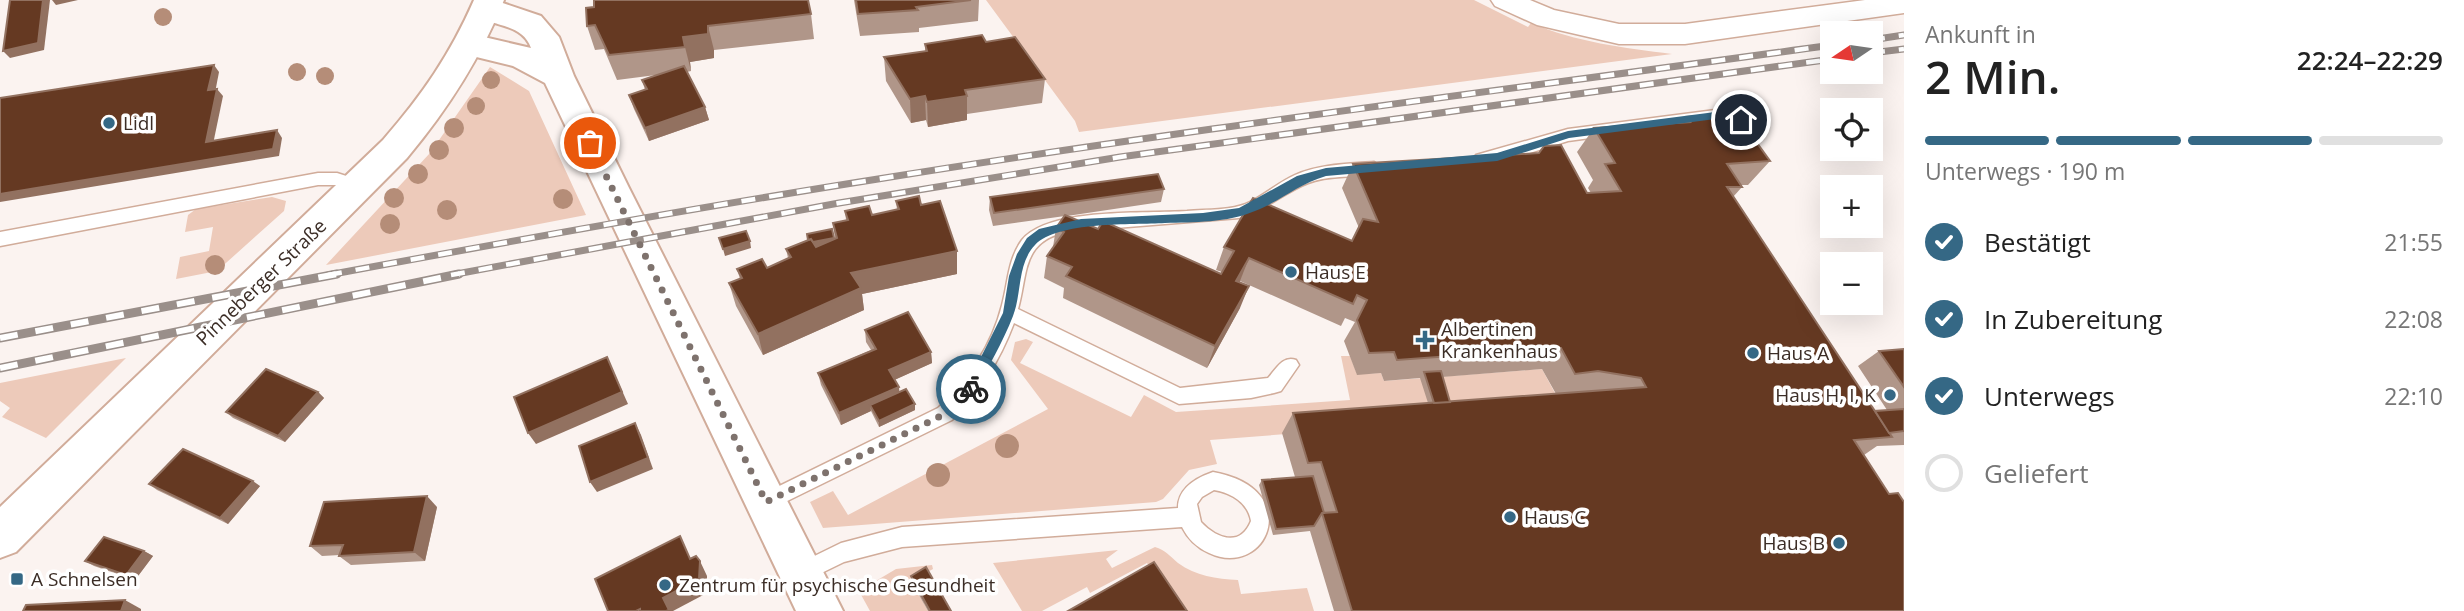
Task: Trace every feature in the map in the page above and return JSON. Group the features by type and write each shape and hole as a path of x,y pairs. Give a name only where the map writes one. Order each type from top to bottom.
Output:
{"street":[{"path":"1505,0 1547,18 1619,34 1685,34 1904,4"},
{"path":"487,4 538,29 558,76 820,611"},
{"name":"Pinneberger Straße","path":"0,537 359,186 441,94 471,45 487,4"},
{"path":"471,45 523,57 558,76"}],"lane":[{"path":"1471,159 1497,157 1568,135 1723,114 1755,124"},
{"path":"766,502 945,414 973,385 1009,313 1015,276 1023,254 1031,241 1043,232 1081,224 1203,217 1239,212 1253,208 1301,179 1326,172 1392,166"},
{"path":"0,239 318,178 337,179 359,186"},
{"path":"1009,313 1179,396 1251,390 1274,385 1290,365"},
{"path":"801,573 841,553 902,537 1187,517"}],"shaded area":[{"path":"986,0 1474,0 1528,27 1531,23 1583,40 1672,54 1079,132 1075,121"},
{"path":"490,67 529,91 586,215 326,265 430,153"},
{"path":"272,197 286,201 284,211 217,271 176,279 180,257 209,251 213,227 185,232 188,215 196,209"},
{"path":"1026,339 1033,342 1020,363 1131,417 1144,395 1176,412 1350,400 1341,356 1350,356 1357,374 1381,373 1384,381 1542,369 1556,395 1579,392 1620,399 1624,408 1210,440 1217,464 1189,470 1163,499 1156,502 823,528 810,502 833,491 848,515 1048,409 1011,360 1015,342"},
{"path":"126,358 46,438 2,417 10,408 0,401 0,383"},
{"path":"1155,547 1199,574 1238,580 1241,594 1307,588 1314,611 1180,611 1147,563 1090,593 1087,587 1042,611 1022,611 993,563 1118,550 1106,559 1112,568"},
{"path":"932,565 933,569 911,581 928,611 870,611 859,591 896,569"}],"building":[{"path":"10,0 43,0 38,43 3,51"},
{"path":"594,0 808,0 811,14 708,26 708,34 683,37 685,47 609,55 595,25 587,26 586,8 594,7"},
{"path":"856,0 971,0 916,7 918,10 858,14"},
{"path":"982,35 986,42 1015,37 1045,79 965,90 967,96 927,102 925,96 910,99 884,57 927,51 925,44"},
{"name":"Lidl","path":"214,65 208,90 217,89 206,142 277,130 273,149 0,194 0,98"},
{"path":"684,66 705,107 645,128 629,95 647,89 642,80"},
{"path":"1736,114 1770,161 1727,164 1742,187 1727,187 1892,437 1854,440 1889,494 1898,493 1904,502 1904,611 1352,611 1322,513 1337,512 1321,462 1308,463 1293,413 1646,387 1641,378 1598,371 1575,374 1561,348 1397,360 1394,352 1369,353 1357,320 1367,300 1357,295 1353,304 1249,258 1236,281 1249,286 1215,346 1066,276 1072,267 1047,256 1064,232 1056,228 1065,215 1098,229 1103,221 1221,274 1234,251 1224,247 1253,198 1352,241 1363,219 1378,222 1353,164 1539,153 1544,146 1561,145 1587,193 1621,191 1605,164 1615,163 1594,128 1690,122 1686,117"},
{"path":"1158,174 1164,189 994,213 990,197"},
{"path":"919,196 921,205 940,201 957,251 851,273 861,288 758,334 729,283 742,278 737,269 762,259 767,268 791,257 786,249 811,239 816,247 837,238 833,223 848,220 845,211 869,206 872,215 899,209 896,201"},
{"path":"832,229 834,238 813,242 808,240 807,234"},
{"path":"746,231 750,241 723,249 719,238"},
{"path":"908,312 931,352 889,370 899,387 839,413 818,373 876,349 865,330"},
{"path":"1904,349 1904,387 1879,351"},
{"path":"607,357 622,392 528,433 514,397"},
{"path":"266,369 318,392 278,436 226,412"},
{"path":"1441,371 1450,402 1434,403 1424,372"},
{"path":"906,389 915,404 879,421 870,405"},
{"path":"1904,409 1904,431 1889,433 1875,411"},
{"path":"635,423 648,458 590,482 579,446"},
{"path":"183,449 253,481 220,518 149,484"},
{"path":"1313,476 1324,513 1314,526 1276,529 1262,480"},
{"path":"427,496 414,552 339,556 343,545 310,546 324,502"},
{"name":"Zentrum für psychische Gesundheit","path":"680,536 690,559 696,556 700,561 699,579 663,598 669,610 608,611 595,579"},
{"path":"104,537 144,551 126,575 85,561"},
{"path":"1154,562 1187,611 1068,611"},
{"path":"926,567 951,611 930,611 911,576"},
{"path":"125,600 121,611 23,611 26,605"}],"railway":[{"path":"1883,38 1904,35"},
{"path":"328,275 671,213 997,160 1820,47"},
{"path":"1883,52 1904,49"},
{"path":"451,275 839,203 1120,157 1820,61"},
{"path":"0,338 337,274"},
{"path":"0,368 459,274"}],"way so far":[{"path":"590,143 766,502 945,414 971,389"}],"place":[{"name":"Lidl","path":"109,123"},
{"name":"Haus E","path":"1291,272"},
{"name":"Albertinen Krankenhaus","path":"1425,340"},
{"name":"Haus A","path":"1753,353"},
{"name":"Haus H, I, K","path":"1890,395"},
{"name":"Haus C","path":"1510,517"},
{"name":"Haus B","path":"1839,543"},
{"name":"A Schnelsen","path":"17,579"},
{"name":"Zentrum für psychische Gesundheit","path":"665,585"}],"route":[{"path":"971,389 1009,313 1015,276 1023,254 1031,241 1043,232 1081,224 1203,217 1239,212 1253,208 1301,179 1326,172 1497,157 1568,135 1723,114 1741,120"}]}
